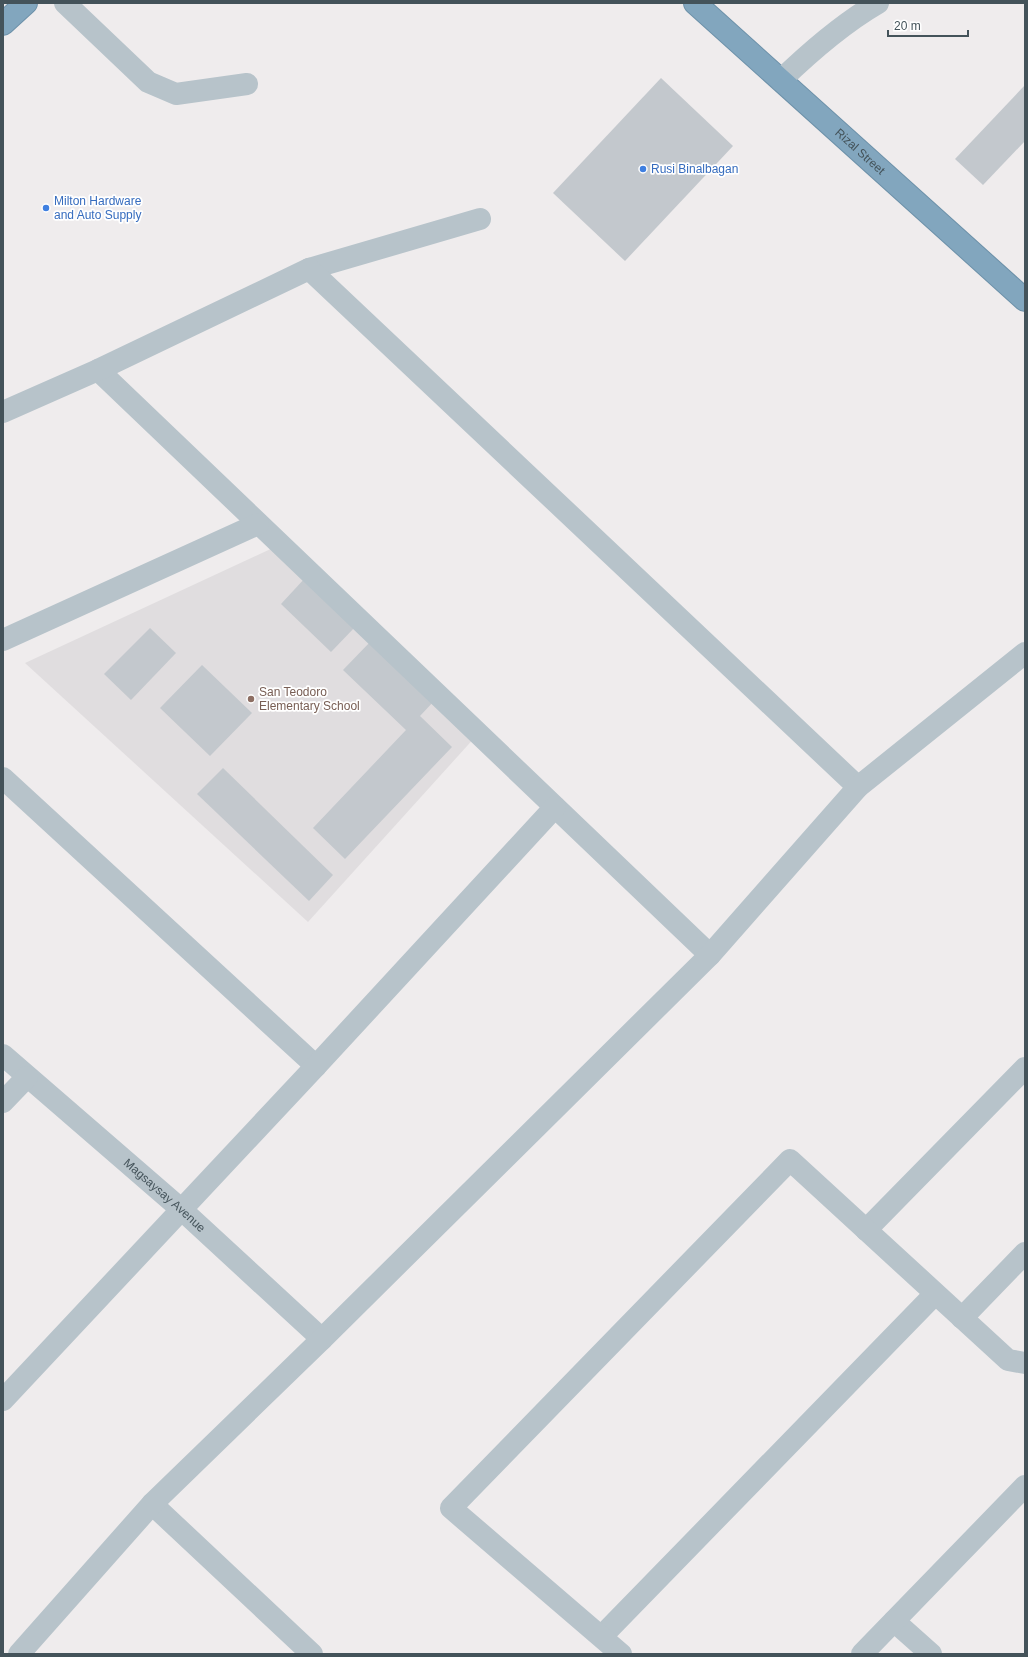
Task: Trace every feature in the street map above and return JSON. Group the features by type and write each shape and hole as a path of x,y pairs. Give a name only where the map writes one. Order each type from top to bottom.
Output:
{"highway":[{"path":"3,24 26,3"},
{"name":"Rizal Street","path":"695,3 1025,300"}],"street":[{"path":"65,3 148,82 176,94 247,84"},
{"path":"781,80 816,47 853,18 878,3"},
{"path":"3,412 98,370 308,269 480,219"},
{"path":"308,269 858,787"},
{"path":"98,370 710,955"},
{"path":"3,640 258,524"},
{"path":"20,1654 152,1504 322,1339 710,955 858,787 1025,653"},
{"path":"3,778 316,1066"},
{"path":"3,1400 316,1066 554,807"},
{"name":"Magsaysay Avenue","path":"3,1055 182,1210 322,1339"},
{"path":"866,1230 1025,1068"},
{"path":"3,1102 27,1077"},
{"path":"621,1654 602,1636 451,1508 790,1160 1008,1360 1025,1363"},
{"path":"962,1318 1025,1253"},
{"path":"602,1636 935,1294"},
{"path":"862,1654 1025,1486"},
{"path":"152,1504 312,1654"},
{"path":"894,1621 930,1654"}],"shaded area":[{"name":"San Teodoro Elementary School","path":"277,546 477,735 308,922 25,663"}],"building":[{"name":"Rusi Binalbagan","path":"661,78 733,146 625,261 553,193"},
{"path":"1025,85 1025,141 983,185 955,159"},
{"path":"306,577 356,626 331,652 281,604"},
{"path":"150,628 176,653 131,700 104,674"},
{"path":"372,640 434,701 420,716 452,747 345,859 313,828 406,730 343,670"},
{"path":"202,665 252,713 210,756 160,708"},
{"path":"223,768 333,875 309,901 197,794"}],"place":[{"name":"Rusi Binalbagan","path":"643,169"},
{"name":"Milton Hardware and Auto Supply","path":"46,208"},
{"name":"San Teodoro Elementary School","path":"251,699"}]}
